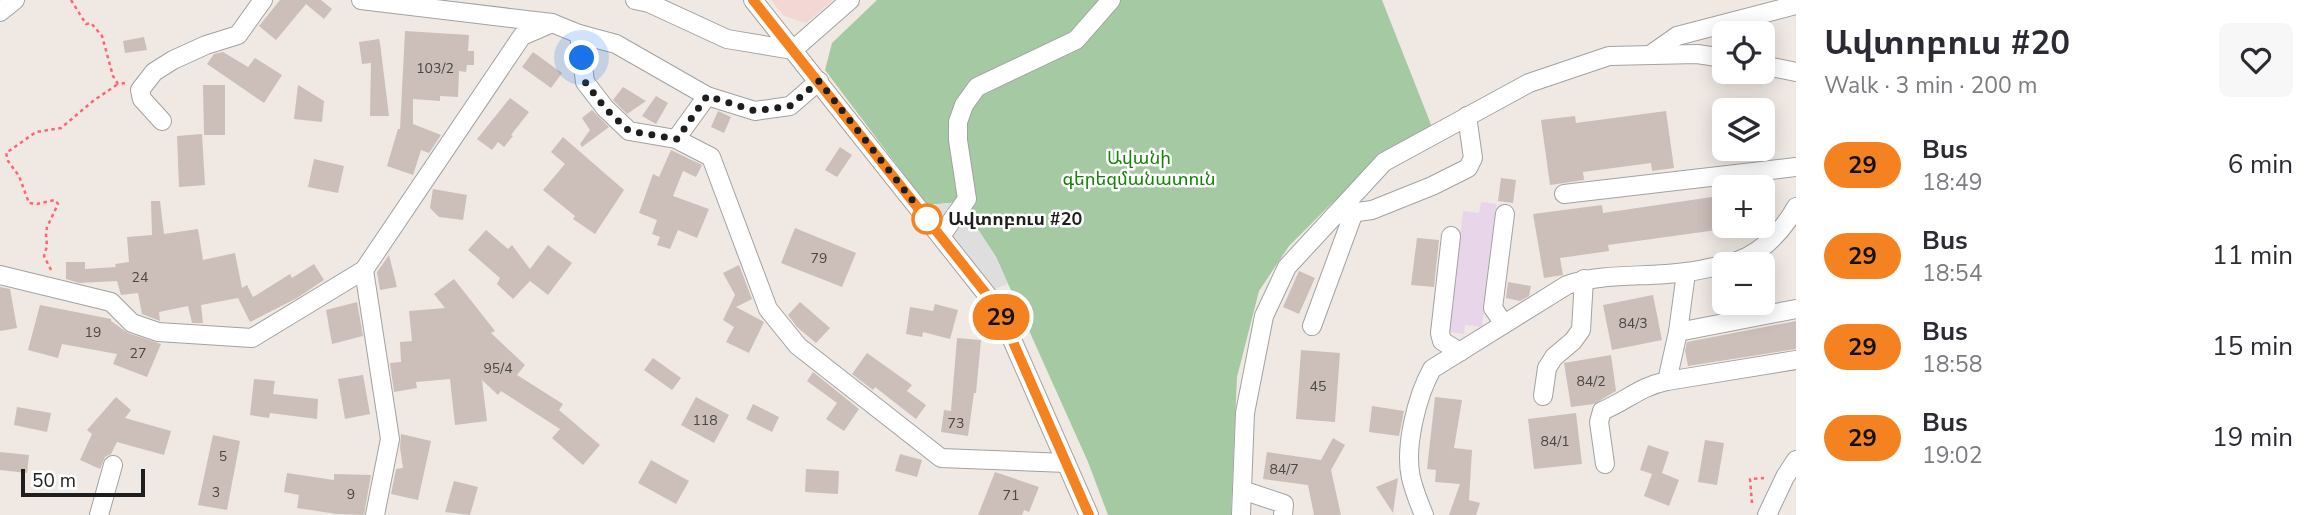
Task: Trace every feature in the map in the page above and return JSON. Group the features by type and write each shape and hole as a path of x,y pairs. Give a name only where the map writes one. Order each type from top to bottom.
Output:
{"street":[{"path":"0,12 15,0"},
{"path":"162,121 142,99 140,90 146,80 173,60 193,50 238,35 263,0"},
{"path":"361,0 552,23 615,44 707,96 755,111 790,106 819,81"},
{"path":"635,0 649,3 727,39 793,50"},
{"path":"753,0 999,310 1089,515"},
{"path":"793,50 850,0"},
{"path":"941,236 967,199 958,140 958,122 964,105 977,87 1076,40 1111,0"},
{"path":"1650,55 1677,36 1796,5"},
{"path":"0,275 111,302 132,323 158,332 252,338 364,270 522,36 552,23"},
{"path":"579,34 585,82 605,108 629,131 677,139 711,157 768,309 798,346 941,458 1066,463"},
{"path":"1241,515 1245,412 1264,316 1287,267 1384,162 1529,83 1608,56 1697,54 1712,56"},
{"path":"1775,68 1796,72"},
{"path":"677,139 707,96"},
{"path":"1335,215 1372,210 1468,168 1473,158 1468,117"},
{"path":"1564,194 1796,167"},
{"path":"1755,252 1785,226 1796,207"},
{"path":"1312,326 1354,212"},
{"path":"1504,324 1493,308 1505,214"},
{"path":"1451,236 1440,333 1442,341 1460,352"},
{"path":"1424,515 1410,476 1410,449 1422,387 1432,369 1567,285 1584,279 1686,272 1712,267"},
{"path":"364,270 390,439 375,515"},
{"path":"1667,381 1678,332 1686,272"},
{"path":"1542,396 1547,368 1553,357 1573,341 1581,330 1584,279"},
{"path":"1678,332 1796,309"},
{"path":"1605,464 1599,422 1602,411 1620,403 1639,389 1667,381 1796,360"},
{"path":"1767,515 1796,460"},
{"path":"99,515 113,465"},
{"path":"1242,491 1287,511"}],"path":[{"path":"71,0 86,24 91,23 102,36 118,85"},
{"path":"47,287 51,267 44,256 47,227 58,204 55,200 37,204 29,202 6,153 36,132 61,128 93,101 118,85 146,80"}],"shaded area":[{"path":"771,0 833,0 806,23 784,16"},
{"path":"960,202 996,257 1008,284 995,289 927,205"},
{"path":"1481,202 1497,204 1482,327 1465,325 1464,334 1448,332 1463,211 1479,213"}],"green space":[{"name":"Ավանի գերեզմանատուն","path":"877,0 1382,0 1432,127 1399,148 1331,204 1289,246 1259,291 1237,377 1231,515 1108,515 1088,462 996,257 960,202 927,205 825,70 832,43"}],"building":[{"path":"280,0 321,0 332,9 324,19 306,4 276,40 259,26"},
{"path":"405,31 469,35 468,51 474,51 474,65 467,65 466,72 459,71 458,97 440,96 440,101 413,99 413,124 441,135 429,153 421,150 413,175 387,166 400,129"},
{"path":"144,37 147,50 125,53 123,41"},
{"path":"379,39 389,116 370,116 371,63 362,64 359,42"},
{"path":"223,52 248,67 255,58 282,75 264,103 207,64 214,54"},
{"path":"533,52 562,73 551,88 522,67"},
{"path":"203,85 225,85 225,135 204,135"},
{"path":"298,85 324,101 322,122 294,119"},
{"path":"623,87 646,101 627,114 613,100"},
{"path":"656,96 668,103 656,124 642,116"},
{"path":"510,98 529,112 504,147 498,142 492,150 477,139"},
{"path":"592,110 609,127 582,147 580,144 590,130 582,118"},
{"path":"718,111 731,117 724,133 711,127"},
{"path":"1666,111 1674,168 1652,171 1651,163 1583,172 1584,180 1550,185 1541,120 1575,116 1576,123"},
{"path":"202,134 205,185 179,187 177,136"},
{"path":"563,137 624,190 595,234 573,219 575,216 543,190 565,164 551,152"},
{"path":"840,147 852,155 837,177 825,170"},
{"path":"671,150 702,165 696,177 683,171 673,196 709,209 697,238 678,230 670,249 657,245 660,237 652,234 657,220 639,213 653,174 659,177"},
{"path":"314,159 344,166 338,193 308,187"},
{"path":"1501,178 1516,180 1513,203 1498,201"},
{"path":"433,189 467,195 463,220 439,217 430,208"},
{"path":"1712,197 1712,231 1608,245 1609,251 1560,258 1563,275 1544,278 1533,214 1602,205 1603,213"},
{"path":"151,201 160,201 164,234 198,229 203,260 235,253 242,288 247,285 253,297 290,274 292,278 314,264 324,280 297,298 250,322 238,298 201,305 203,323 192,323 188,306 159,312 160,321 142,314 138,293 121,295 117,281 79,283 66,279 66,262 85,262 85,269 116,267 115,264 129,262 127,237 152,235"},
{"path":"795,228 856,253 842,287 781,263"},
{"path":"486,230 508,249 512,245 530,269 548,245 572,263 548,295 530,281 513,299 497,284 500,278 468,250"},
{"path":"1417,238 1439,240 1434,287 1411,285"},
{"path":"389,255 397,287 380,290 377,272"},
{"path":"739,265 752,299 736,307 764,322 749,353 726,342 734,327 723,320 735,295 723,273"},
{"path":"1299,271 1315,278 1299,314 1283,307"},
{"path":"454,279 495,331 491,333 525,365 517,375 563,404 559,410 600,445 583,465 552,438 560,429 501,391 498,395 482,380 487,421 455,425 450,379 416,382 417,388 394,392 390,363 401,362 400,342 412,341 409,311 445,308 434,294"},
{"path":"1508,282 1531,286 1529,296 1520,301 1506,298"},
{"path":"0,287 10,289 17,328 0,331"},
{"path":"1653,295 1662,340 1612,350 1603,305"},
{"path":"357,302 363,336 332,344 326,310"},
{"path":"800,302 830,328 816,343 797,327 788,315"},
{"path":"935,304 958,310 950,339 923,332 922,337 906,334 910,307 933,311"},
{"path":"40,305 111,319 128,333 161,344 147,377 113,364 117,354 62,344 58,358 28,350"},
{"path":"1796,321 1796,349 1688,366 1685,351 1687,342"},
{"path":"957,338 981,340 976,393 968,436 941,432 944,410 951,411"},
{"path":"1301,350 1340,353 1335,422 1296,419"},
{"path":"867,353 912,385 907,391 926,405 916,419 875,387 873,390 852,374"},
{"path":"1611,355 1616,391 1594,404 1571,407 1564,363"},
{"path":"653,358 681,378 672,390 644,370"},
{"path":"813,372 859,409 844,431 826,419 837,403 807,381"},
{"path":"363,375 370,414 345,419 338,379"},
{"path":"254,379 275,381 273,394 318,399 317,419 270,413 269,418 250,415"},
{"path":"116,397 131,410 125,418 171,431 164,455 117,442 111,454 105,457 100,469 80,460 92,434 87,430"},
{"path":"696,397 729,415 714,443 681,425"},
{"path":"1435,397 1462,400 1454,448 1472,450 1469,500 1480,503 1476,515 1449,515 1460,484 1435,482 1436,470 1427,469"},
{"path":"753,404 779,417 772,432 746,419"},
{"path":"1372,406 1404,411 1399,436 1369,432"},
{"path":"17,407 51,413 47,432 14,425"},
{"path":"1576,413 1582,464 1534,469 1528,419"},
{"path":"401,434 431,441 418,500 391,494 396,469 403,468"},
{"path":"213,435 240,441 227,510 198,505"},
{"path":"1333,438 1345,445 1331,470 1341,515 1314,515 1308,485 1263,479 1267,452 1321,460"},
{"path":"1705,440 1724,443 1717,485 1698,482"},
{"path":"1648,445 1669,452 1662,473 1679,480 1669,506 1644,496 1652,474 1640,470"},
{"path":"0,452 29,455 27,473 0,470"},
{"path":"900,454 922,460 917,477 895,471"},
{"path":"651,460 689,481 676,504 638,483"},
{"path":"806,469 839,471 838,494 805,492"},
{"path":"995,472 1039,487 1029,512 1024,510 1022,515 978,515"},
{"path":"287,473 334,480 334,474 371,475 364,515 297,508 299,495 284,492"},
{"path":"1398,478 1393,513 1376,487"},
{"path":"454,481 478,487 470,515 445,512"}],"bus line":[{"name":"29","path":"753,0 999,310 1089,515"}],"place":[{"name":"Ավտոբուս #20","path":"927,219"}],"route":[{"path":"582,58 585,82 605,108 629,131 677,139 707,96 755,111 790,106 819,81 927,219"}]}
